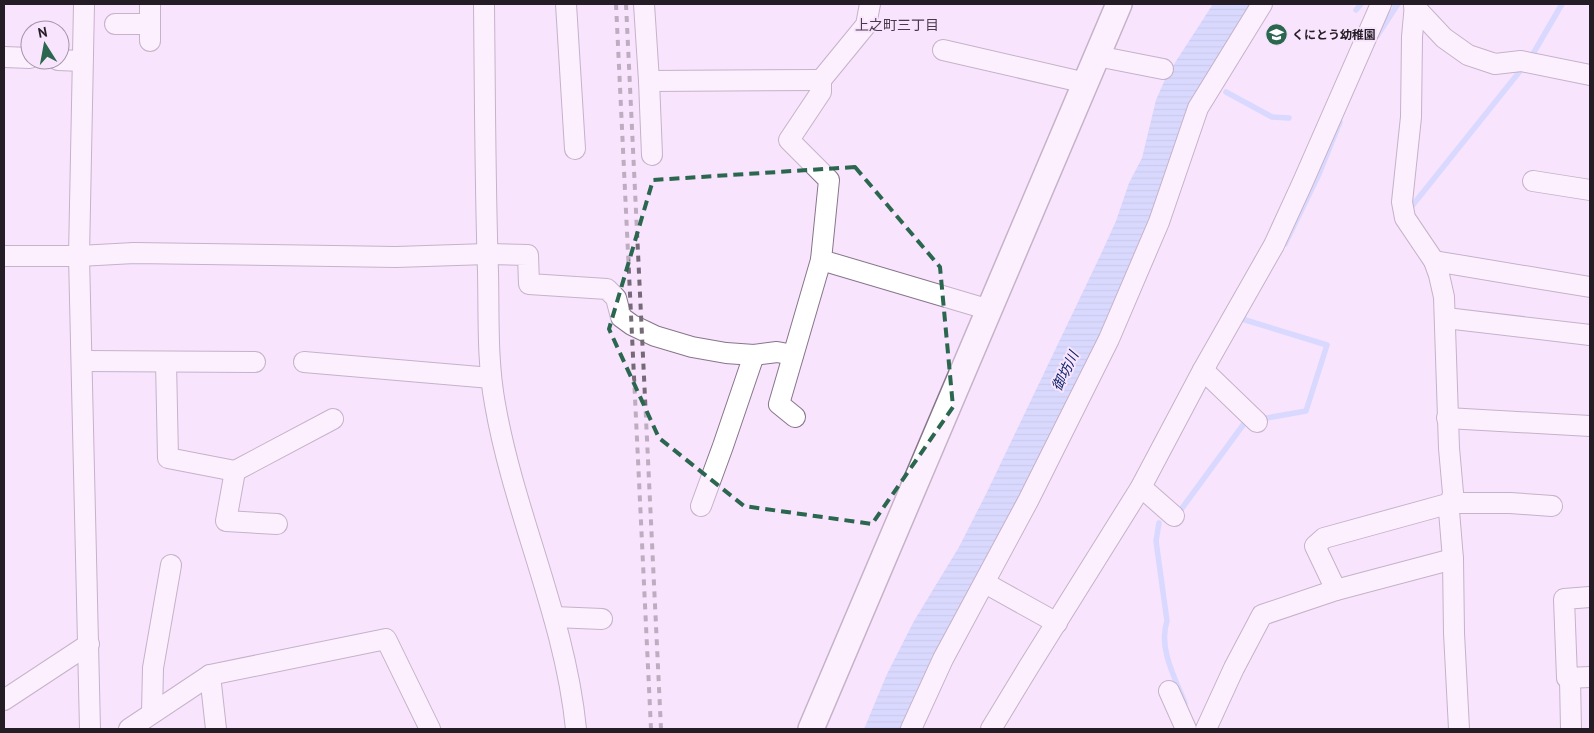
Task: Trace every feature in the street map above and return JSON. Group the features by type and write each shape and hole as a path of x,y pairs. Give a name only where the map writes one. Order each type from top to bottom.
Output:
{"street":[{"path":"84,4 79,256 90,729"},
{"path":"115,24 150,33 150,4"},
{"path":"484,4 487,254 491,378 504,450 561,640 576,729"},
{"path":"566,4 575,149"},
{"path":"644,4 652,155"},
{"path":"795,417 778,404 821,260 829,180 788,140 821,92 821,80 866,25 870,4"},
{"path":"811,729 1119,4"},
{"path":"911,729 944,659 1028,501 1109,338 1159,222 1198,108 1262,4"},
{"path":"991,729 1141,487 1203,370 1274,245 1381,4"},
{"path":"1415,5 1444,38 1468,55 1495,64 1521,61 1590,75"},
{"path":"1415,5 1410,117 1402,202 1405,218 1434,261 1444,296 1447,418 1453,493 1449,511 1453,559 1454,633 1459,729"},
{"path":"943,50 1086,83"},
{"path":"1097,56 1163,70"},
{"path":"4,57 20,58"},
{"path":"70,61 82,62"},
{"path":"649,80 821,80"},
{"path":"1533,181 1590,190"},
{"path":"4,256 79,256 134,253 396,257 487,254 528,255 530,284 607,289 616,298 621,317 632,325 655,336 692,347 726,353 754,355 777,352 793,355"},
{"path":"821,260 990,310"},
{"path":"1434,261 1590,287"},
{"path":"1446,318 1590,335"},
{"path":"700,506 754,355"},
{"path":"82,361 255,362"},
{"path":"166,362 168,458 236,471 333,419"},
{"path":"304,362 491,378"},
{"path":"1203,370 1257,422"},
{"path":"1447,418 1590,426"},
{"path":"236,471 226,521 276,524"},
{"path":"1141,487 1174,516"},
{"path":"1336,590 1315,546 1324,538 1451,503 1510,503 1552,506"},
{"path":"1206,729 1234,668 1262,615 1336,590 1453,559"},
{"path":"152,713 153,668 171,565"},
{"path":"985,583 1057,623"},
{"path":"1571,729 1570,679 1567,678 1564,599 1590,597"},
{"path":"554,617 602,619"},
{"path":"129,729 210,675 386,639 430,729"},
{"path":"4,700 89,644"},
{"path":"210,675 216,729"},
{"path":"1570,679 1590,677"},
{"path":"1169,691 1186,729"}],"highlighted area":[{"path":"855,167 940,267 953,407 872,524 744,506 659,438 609,329 653,180"}],"water":[{"name":"御坊川","path":"1213,4 1254,4 1139,261 904,729 864,729 887,674 914,621 959,547 986,494 1101,254 1116,221 1129,183 1142,158 1156,100 1167,75"}],"waterway":[{"path":"1356,10 1361,4"},
{"path":"1377,36 1398,4 1394,5"},
{"path":"1530,59 1562,4"},
{"path":"1408,211 1524,66"},
{"path":"1226,92 1272,117 1289,118"},
{"path":"1285,244 1319,174 1340,122"},
{"path":"1244,315 1242,319 1327,345 1306,411 1261,419"},
{"path":"1180,511 1243,425"},
{"path":"1159,523 1156,541 1167,621 1165,631 1166,652 1185,703"}],"railway":[{"path":"616,4 651,729"},
{"path":"626,4 661,729"}],"place":[{"name":"くにとう幼稚園","path":"1276,35"}],"district":[{"name":"上之町三丁目","path":"897,25"}]}
